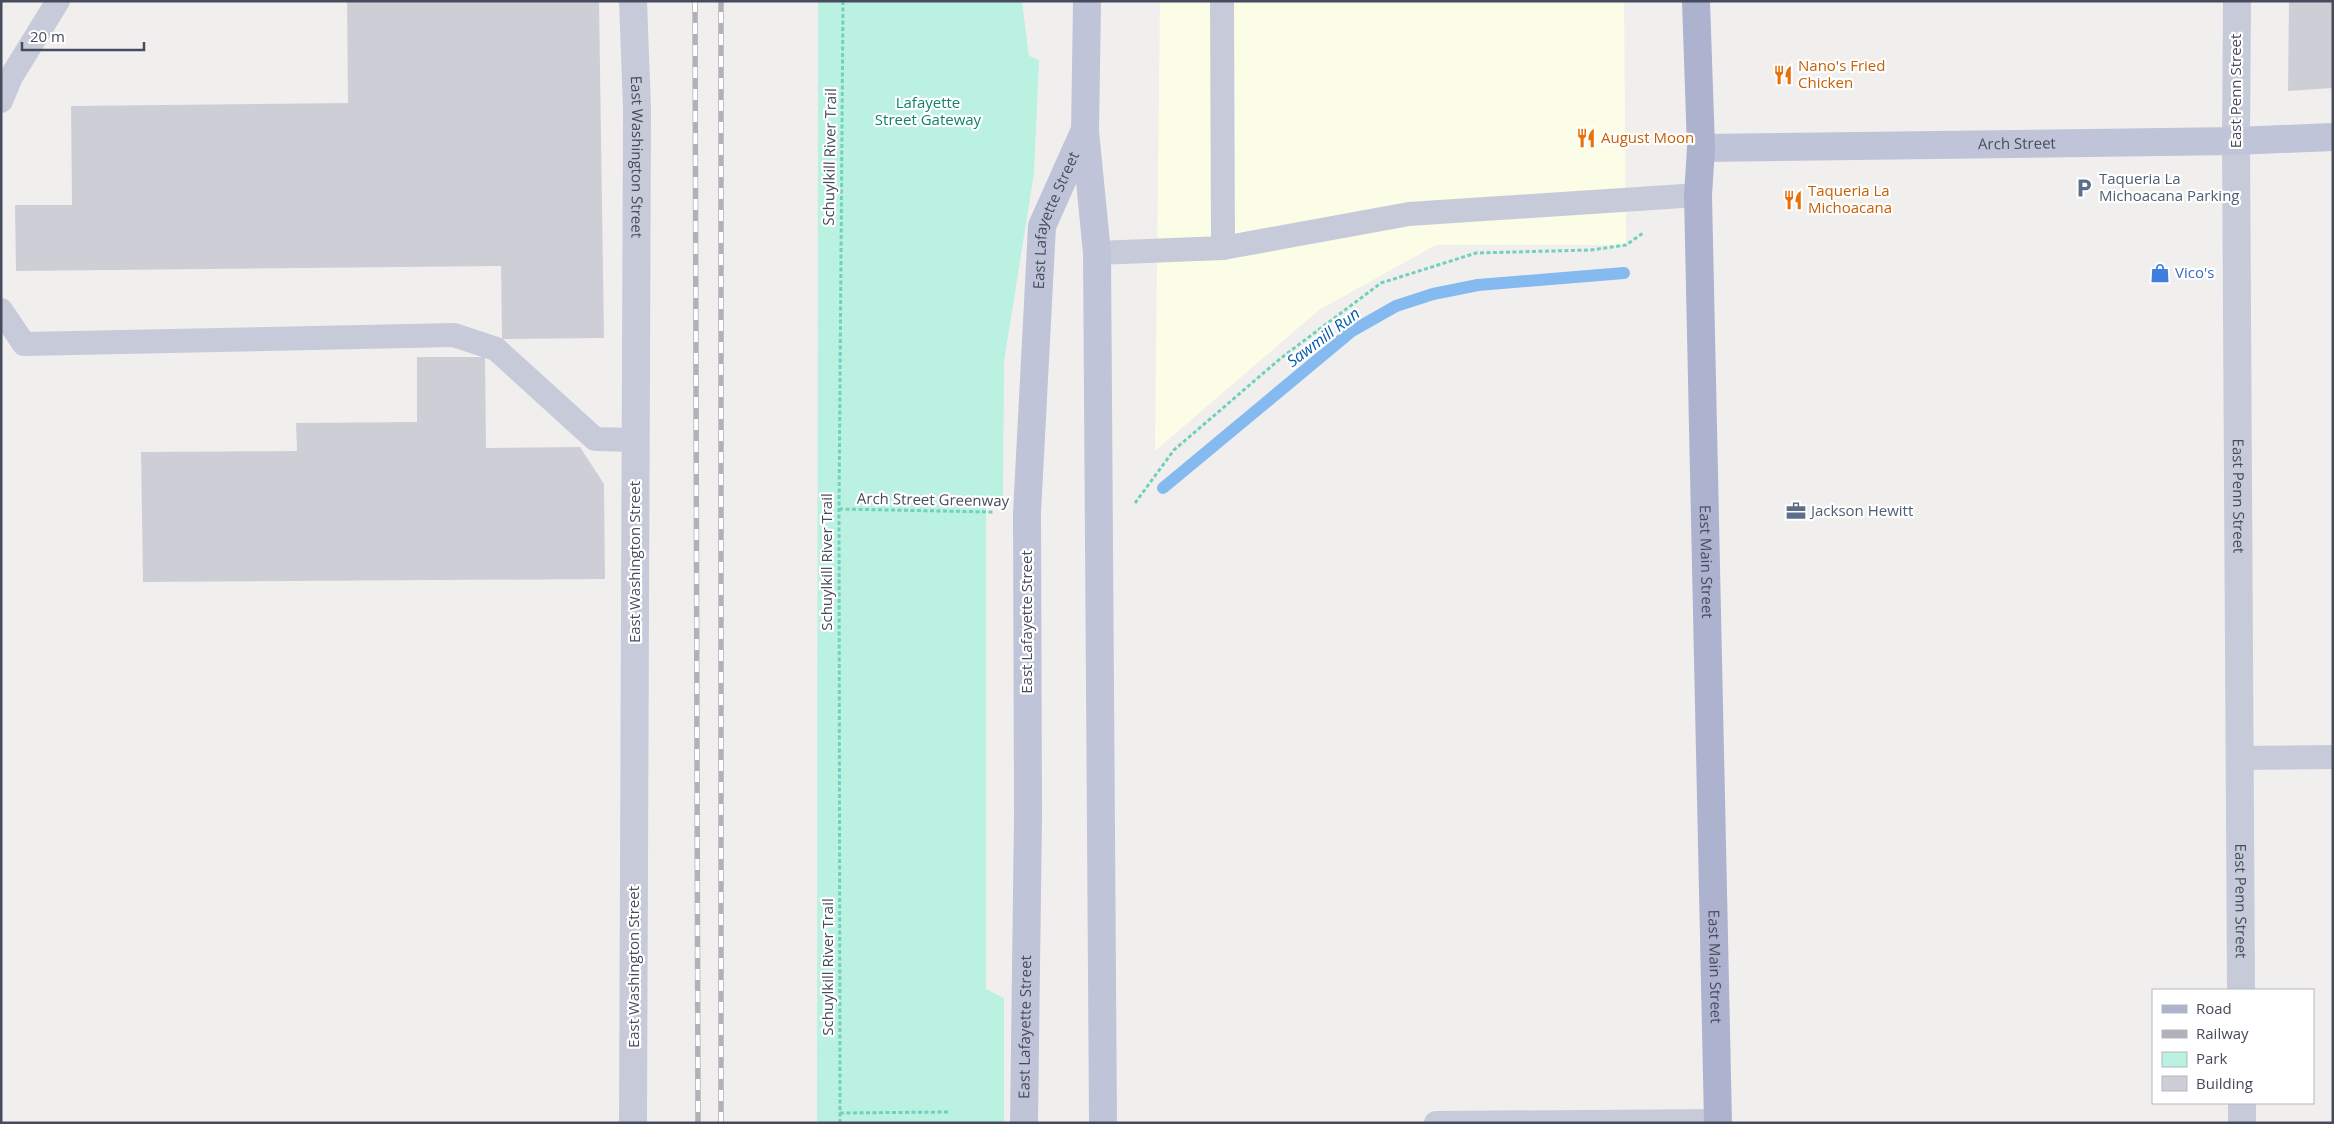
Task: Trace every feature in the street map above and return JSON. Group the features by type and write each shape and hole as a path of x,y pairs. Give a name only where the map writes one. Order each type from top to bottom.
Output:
{"main road":[{"name":"East Main Street","path":"1696,1 1701,148 1698,195 1718,1122"}],"street":[{"name":"East Washington Street","path":"633,1 637,108 633,1123"},
{"name":"East Lafayette Street","path":"1087,1 1085,131 1097,253 1103,1123"},
{"name":"East Penn Street","path":"2237,1 2236,141 2241,989"},
{"name":"East Lafayette Street","path":"1024,1123 1028,816 1027,513 1042,226 1085,131"},
{"name":"Arch Street","path":"1701,148 2236,141 2333,137"},
{"path":"2242,1104 2242,1123"}],"lane":[{"path":"1,101 11,77 58,1"},
{"path":"1222,1 1222,248"},
{"path":"1097,253 1222,248 1409,214 1698,195"},
{"path":"1,310 24,344 454,335 496,349 594,439 636,440"},
{"path":"2240,758 2333,757"},
{"path":"1436,1123 1718,1122"}],"path":[{"name":"Schuylkill River Trail","path":"840,1123 839,509 843,1"},
{"path":"1098,512 1132,507 1174,450 1281,358 1381,282 1476,253 1592,250 1626,245 1649,229"},
{"name":"Arch Street Greenway","path":"839,509 1027,513"},
{"path":"840,1112 948,1112"}],"shaded area":[{"path":"1160,1 1624,1 1626,245 1436,245 1319,310 1155,451"}],"green space":[{"name":"Lafayette Street Gateway","path":"818,1 1022,1 1029,56 1039,60 1034,173 1004,362 1003,497 986,497 986,989 1004,998 1004,1123 817,1123"}],"building":[{"path":"347,1 599,1 604,338 502,339 501,266 16,271 15,205 72,205 71,106 348,103"},
{"path":"2289,1 2333,1 2333,88 2288,91"},
{"path":"417,357 485,357 486,448 580,447 604,484 605,579 143,582 141,452 297,451 296,423 417,422"}],"waterway":[{"name":"Sawmill Run","path":"1163,488 1352,331 1396,306 1433,294 1478,285 1624,273"}],"railway":[{"path":"695,1 698,1123"},
{"path":"721,1 721,1123"}],"place":[{"name":"Nano's Fried Chicken","path":"1783,75"},
{"name":"August Moon","path":"1586,138"},
{"name":"Taqueria La Michoacana Parking","path":"2084,188"},
{"name":"Taqueria La Michoacana","path":"1793,200"},
{"name":"Vico's","path":"2160,273"},
{"name":"Jackson Hewitt","path":"1796,511"}]}
